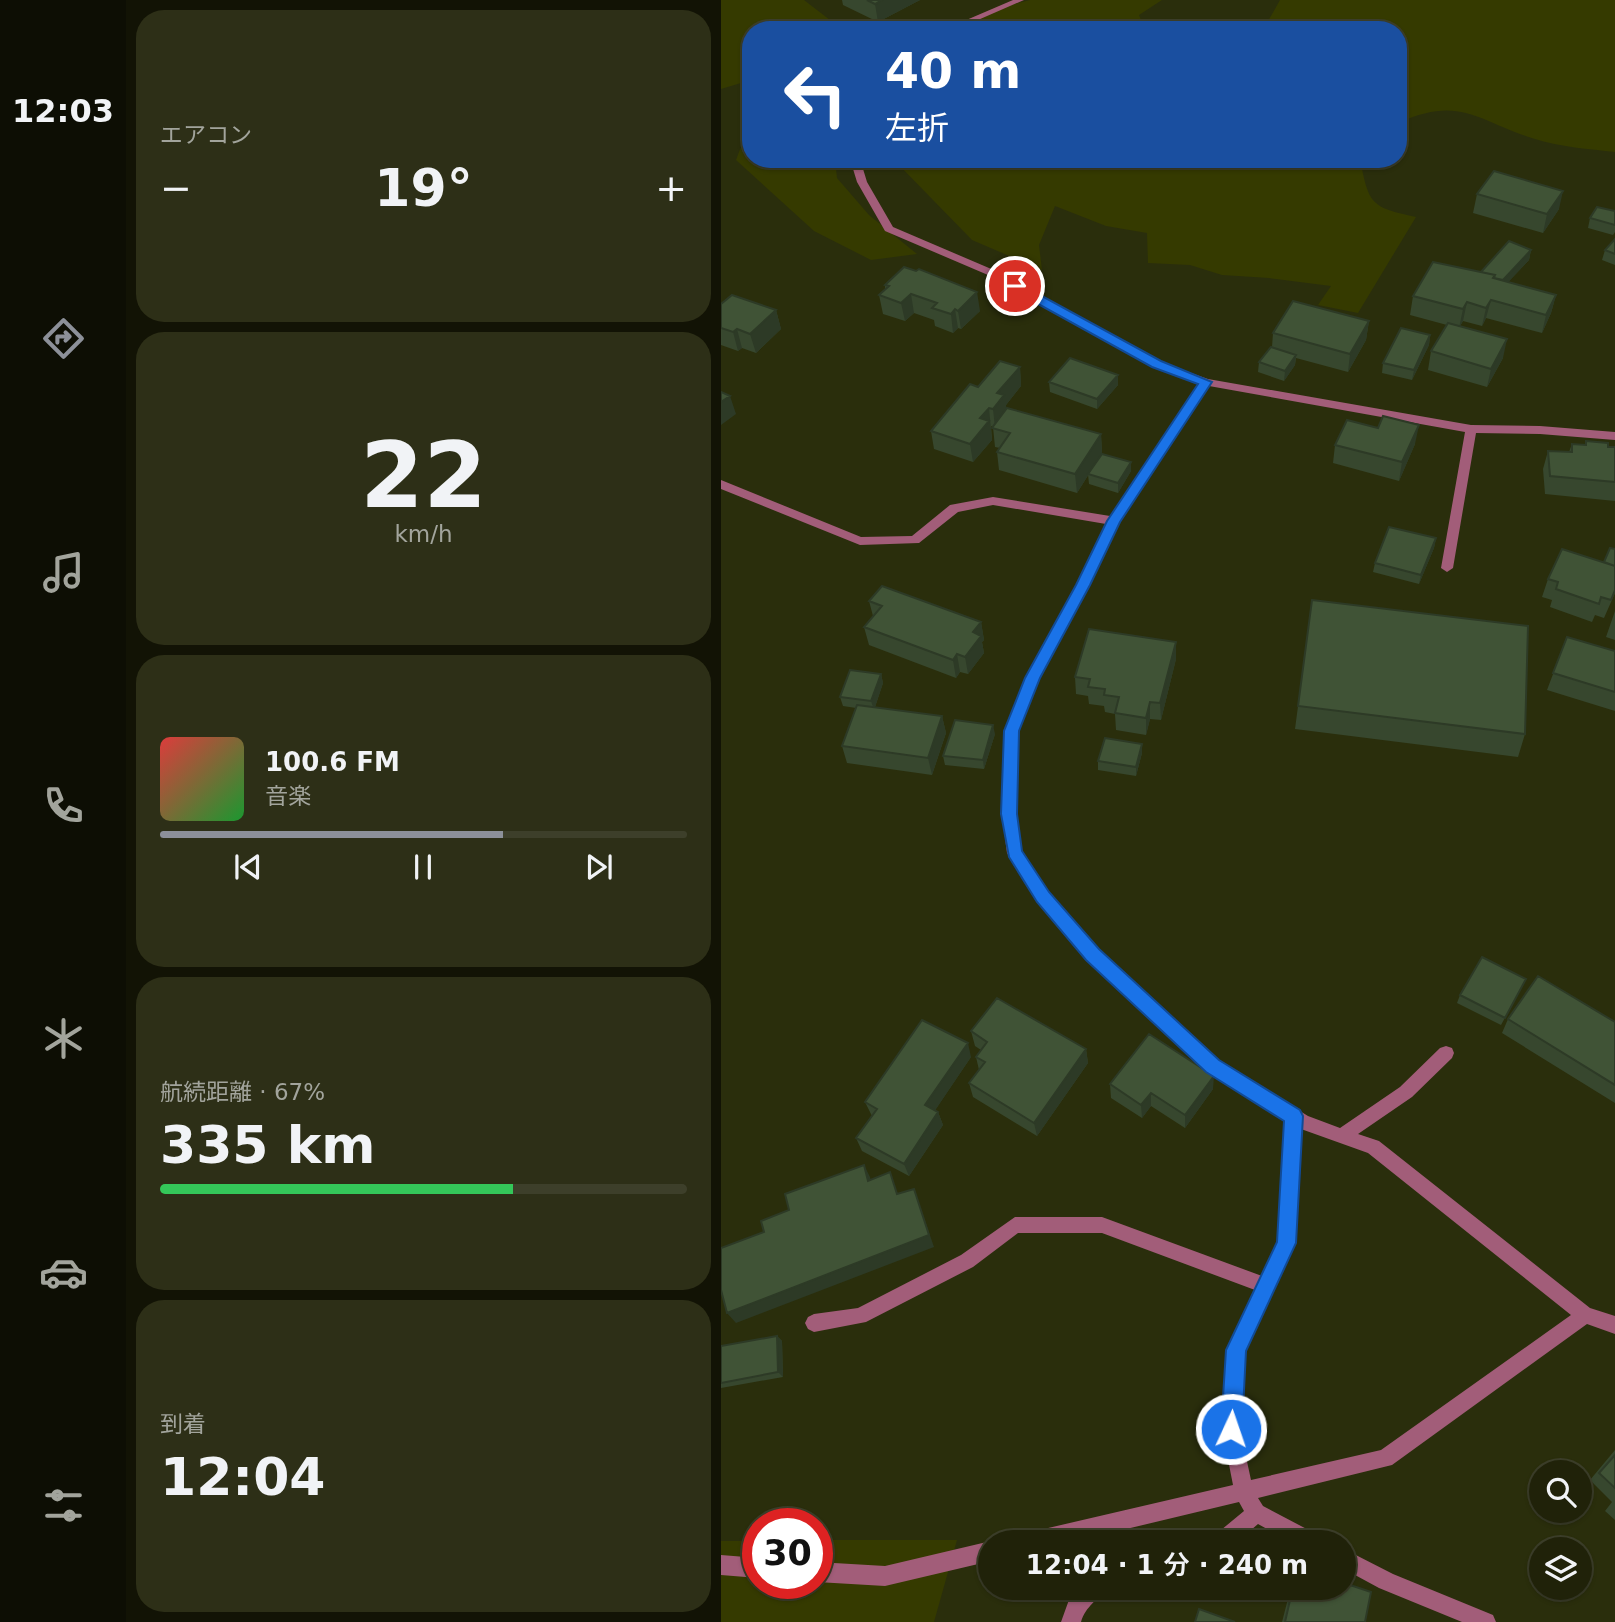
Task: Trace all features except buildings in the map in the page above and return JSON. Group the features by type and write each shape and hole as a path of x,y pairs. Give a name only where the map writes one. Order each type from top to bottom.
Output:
{"street":[{"path":"969,21 1020,0"},
{"path":"858,168 862,182 889,229 992,273 1156,364 1206,382 1471,429 1540,430 1615,436"},
{"path":"1206,382 1113,521 1083,585 1033,678 1011,731 1009,814 1014,853 1043,897 1103,964 1212,1066 1294,1116 1373,1147 1585,1315 1615,1325"},
{"path":"1447,568 1471,429"},
{"path":"721,484 860,541 915,540 954,508 993,501 1113,521"},
{"path":"1342,1136 1406,1092 1446,1053"},
{"path":"1289,1530 1257,1513 1244,1492 1231,1429 1236,1350 1286,1243 1294,1116"},
{"path":"814,1323 860,1316 967,1261 1015,1225 1103,1224 1266,1286"},
{"path":"1082,1530 1385,1458 1585,1315"},
{"path":"1236,1530 1257,1513"},
{"path":"833,1573 885,1576 978,1554"},
{"path":"721,1565 742,1567"},
{"path":"1356,1565 1387,1581 1486,1622"},
{"path":"1071,1622 1081,1600"}],"green space":[{"path":"721,0 804,0 831,21 742,21 742,83 721,89"},
{"path":"1030,0 1162,0 1139,15 1141,21 965,21 987,11"},
{"path":"1280,0 1615,0 1615,152 1545,142 1454,111 1438,111 1407,120 1407,21 1268,21"},
{"path":"742,144 742,165 736,160"},
{"path":"745,168 836,168 837,178 869,215 917,254 871,260 814,231"},
{"path":"902,168 1362,168 1366,186 1375,202 1390,210 1416,217 1358,313 1318,305 1331,286 1222,275 1190,265 1148,263 1147,233 1106,226 1055,206 1039,245 1042,270 972,240"},
{"path":"833,1540 957,1540 934,1622 721,1622 721,1541 742,1541 742,1599 833,1599"}],"route":[{"path":"1015,286 1156,364 1206,382 1113,521 1083,585 1033,678 1011,731 1009,814 1014,853 1043,897 1093,954 1212,1066 1294,1116 1286,1243 1236,1350 1231,1429"}]}
